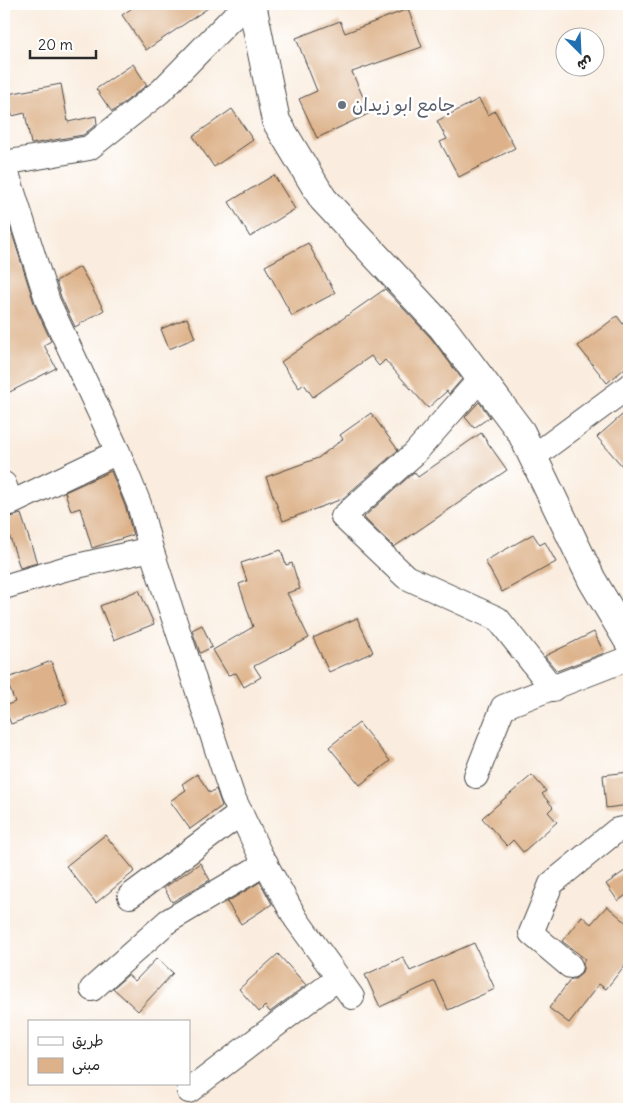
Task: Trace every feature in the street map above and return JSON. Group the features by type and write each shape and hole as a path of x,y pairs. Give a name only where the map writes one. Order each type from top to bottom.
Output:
{"street":[{"path":"352,997 296,919 232,795 151,549 140,504 118,452 48,302 4,164 89,148 161,91 231,19 252,4 276,122 323,199 443,328 521,432 592,580 629,642"},
{"path":"481,378 414,454 343,517 406,577 498,619 553,689"},
{"path":"533,457 629,386"},
{"path":"4,484 11,503 118,452"},
{"path":"4,587 64,569 151,549"},
{"path":"476,776 503,708 629,658"},
{"path":"130,896 241,813"},
{"path":"570,966 531,933 551,884 617,830 629,828"},
{"path":"92,989 168,921 266,863"},
{"path":"189,1091 338,978"}],"building":[{"path":"138,4 214,4 146,50 122,15"},
{"path":"408,9 422,47 352,72 370,113 317,138 299,99 317,91 296,38 340,21 345,33"},
{"path":"133,64 147,85 112,112 96,89"},
{"path":"61,84 68,122 96,116 97,124 83,135 31,144 25,113 12,116 8,94"},
{"path":"479,99 488,115 495,111 515,148 459,177 440,142 447,139 437,121"},
{"path":"232,109 253,140 214,167 193,136"},
{"path":"274,175 295,209 250,237 229,202"},
{"path":"4,215 11,230 35,306 51,341 44,345 56,368 4,395"},
{"path":"308,243 335,293 292,316 265,266"},
{"path":"80,267 104,310 75,327 56,281"},
{"path":"385,289 431,338 462,379 449,394 447,391 428,408 385,360 379,366 371,356 313,397 304,384 299,388 281,362"},
{"path":"617,316 629,332 629,365 607,383 578,346"},
{"path":"187,318 195,338 169,349 161,329"},
{"path":"479,402 490,417 474,428 465,417"},
{"path":"629,409 629,474 597,437"},
{"path":"371,413 398,450 342,499 283,521 266,477 318,458 343,439 340,435"},
{"path":"481,433 507,470 394,547 366,520 364,517 414,472 418,477"},
{"path":"111,471 126,508 133,535 92,548 80,508 71,511 65,492"},
{"path":"21,514 37,563 20,568 4,519"},
{"path":"533,534 540,545 545,542 556,562 502,592 485,561"},
{"path":"281,550 286,565 292,563 300,589 287,593 309,638 254,666 261,677 244,687 236,673 228,675 213,650 253,627 239,584 247,581 241,563"},
{"path":"139,590 154,624 114,640 100,606"},
{"path":"357,618 373,652 329,672 313,638"},
{"path":"202,625 212,647 200,653 192,630"},
{"path":"594,632 604,653 557,671 546,658 545,656"},
{"path":"51,661 67,703 11,724 4,706 15,702 6,679"},
{"path":"359,723 390,761 360,785 329,747"},
{"path":"629,772 629,805 606,808 603,775"},
{"path":"197,774 210,793 216,789 222,806 190,829 170,801 186,790 182,784"},
{"path":"532,775 546,791 542,794 553,807 548,812 557,822 523,852 513,840 507,846 482,818"},
{"path":"105,835 135,871 96,903 66,866"},
{"path":"200,863 210,880 172,902 164,888"},
{"path":"629,868 629,893 618,901 606,884"},
{"path":"260,882 272,904 241,924 227,902"},
{"path":"607,906 629,925 629,960 606,989 599,984 569,1023 549,1008 571,979 575,979 581,974 585,959 562,941 582,916 591,924"},
{"path":"474,943 495,989 448,1010 435,981 380,1007 365,975 403,957 410,971"},
{"path":"278,954 306,985 270,1012 265,1006 259,1012 239,989"},
{"path":"157,958 173,973 138,1011 113,988 128,975 135,981"}],"place":[{"name":"جامع ابو زيدان","path":"342,105"}]}
